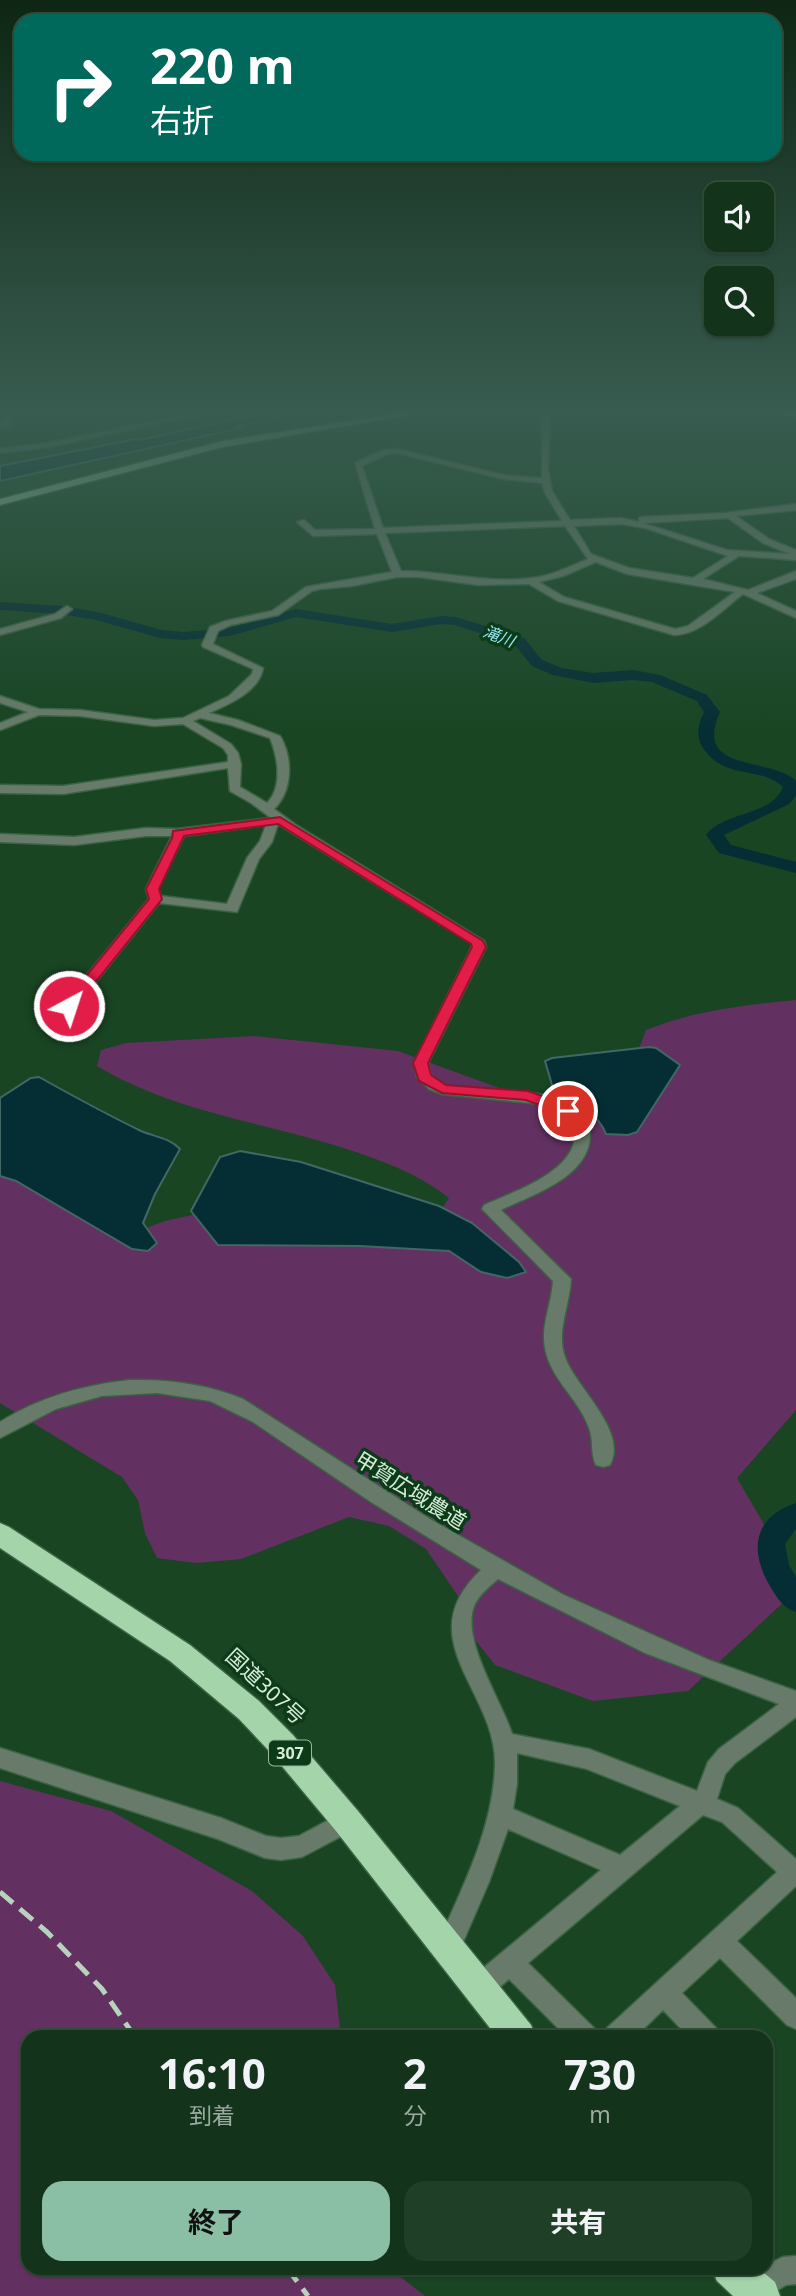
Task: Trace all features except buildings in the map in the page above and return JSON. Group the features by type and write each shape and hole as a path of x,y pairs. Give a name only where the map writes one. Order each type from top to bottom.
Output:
{"highway":[{"name":"国道307号","path":"0,1534 180,1653 265,1727 347,1821 513,2030"}],"street":[{"path":"376,518 397,574"},
{"path":"565,518 584,551 593,560 635,572 698,579 746,592 796,615"},
{"path":"636,523 643,520 676,518"},
{"path":"735,518 766,541 796,555"},
{"path":"301,522 313,533 567,522 636,523 736,555 796,555"},
{"path":"698,579 736,555 766,541"},
{"path":"0,699 38,712 80,712 154,723 185,721 233,698 257,674 258,668 250,663 206,645 218,625 275,613 309,589 397,574 419,574 478,582 531,580 560,574 593,560"},
{"path":"531,580 561,599 674,632 692,628 746,592 791,579 796,574"},
{"path":"0,632 61,610"},
{"path":"0,727 38,712"},
{"path":"197,714 233,722 274,736 285,779 284,791 267,809"},
{"path":"185,721 227,747 234,755 234,789 267,809 276,821 477,941 479,947 421,1063 424,1077 442,1089 528,1096 568,1111 579,1119 584,1139 570,1166 560,1174 490,1209 562,1279 553,1327 555,1357 601,1428 605,1443 603,1460"},
{"path":"0,789 62,790 235,764"},
{"path":"0,838 74,841 146,832 177,833 276,821"},
{"path":"156,899 232,909 253,858 266,842 276,821"},
{"path":"156,899 152,889 178,838 177,833"},
{"path":"69,1006 156,899"},
{"name":"甲賀広域農道","path":"0,1431 52,1403 107,1388 166,1386 216,1396 250,1411 424,1526 495,1569 631,1636 796,1702"},
{"path":"448,1948 469,1905 499,1814 507,1773 504,1744 466,1647 463,1627 464,1605 495,1569"},
{"path":"479,1988 702,1803 716,1769 727,1756 796,1702"},
{"path":"504,1744 519,1744 589,1759 730,1815 795,1873 624,2030"},
{"path":"0,1758 221,1829 265,1847 281,1849 302,1846 347,1821"},
{"path":"499,1814 622,1868"},
{"path":"720,1941 796,2016"},
{"path":"510,1962 577,2030"},
{"path":"664,1993 700,2030"},
{"path":"773,2275 796,2270"},
{"path":"747,2284 772,2275"}],"shaded area":[{"path":"796,1000 796,1410 737,1478 783,1557 787,1599 688,1691 593,1701 495,1665 470,1633 458,1596 426,1549 389,1526 349,1517 241,1559 196,1563 157,1558 145,1533 138,1500 122,1477 0,1403 0,1154 133,1233 165,1221 206,1212 439,1213 449,1198 417,1177 371,1157 159,1096 97,1066 101,1050 126,1043 254,1036 398,1051 565,1112 595,1112 632,1067 646,1030 701,1013"},
{"path":"0,1781 111,1811 252,1891 303,1936 335,1985 340,2030 21,2030 21,2275 398,2275 425,2296 0,2296"}],"water":[{"path":"656,1048 680,1065 637,1132 628,1135 606,1134 592,1114 555,1095 545,1061"},
{"path":"39,1077 128,1125 172,1142 180,1149 155,1194 143,1223 157,1243 148,1251 132,1249 16,1181 0,1176 0,1098 31,1078"},
{"path":"240,1151 301,1162 439,1206 472,1223 519,1262 526,1272 507,1278 481,1272 449,1251 360,1246 218,1245 191,1211 220,1157"}],"waterway":[{"name":"滝川","path":"0,606 61,610 98,616 160,634 184,636 230,632 296,613 392,628 441,620 456,621 519,641 537,663 558,672 593,678 633,675 655,678 702,698 712,712 706,726 706,737 719,757 740,768 775,774 792,786 783,801 773,807 720,829 715,835 725,849 796,868"},
{"path":"796,1514 774,1533 771,1544 774,1565 796,1600"}],"railway":[{"path":"0,1892 47,1932 102,1989 130,2030"},
{"path":"292,2275 308,2296"}],"route":[{"path":"69,1006 156,899 152,889 178,838 177,833 280,820 477,941 479,947 421,1063 424,1077 442,1089 528,1096 568,1111"}]}
